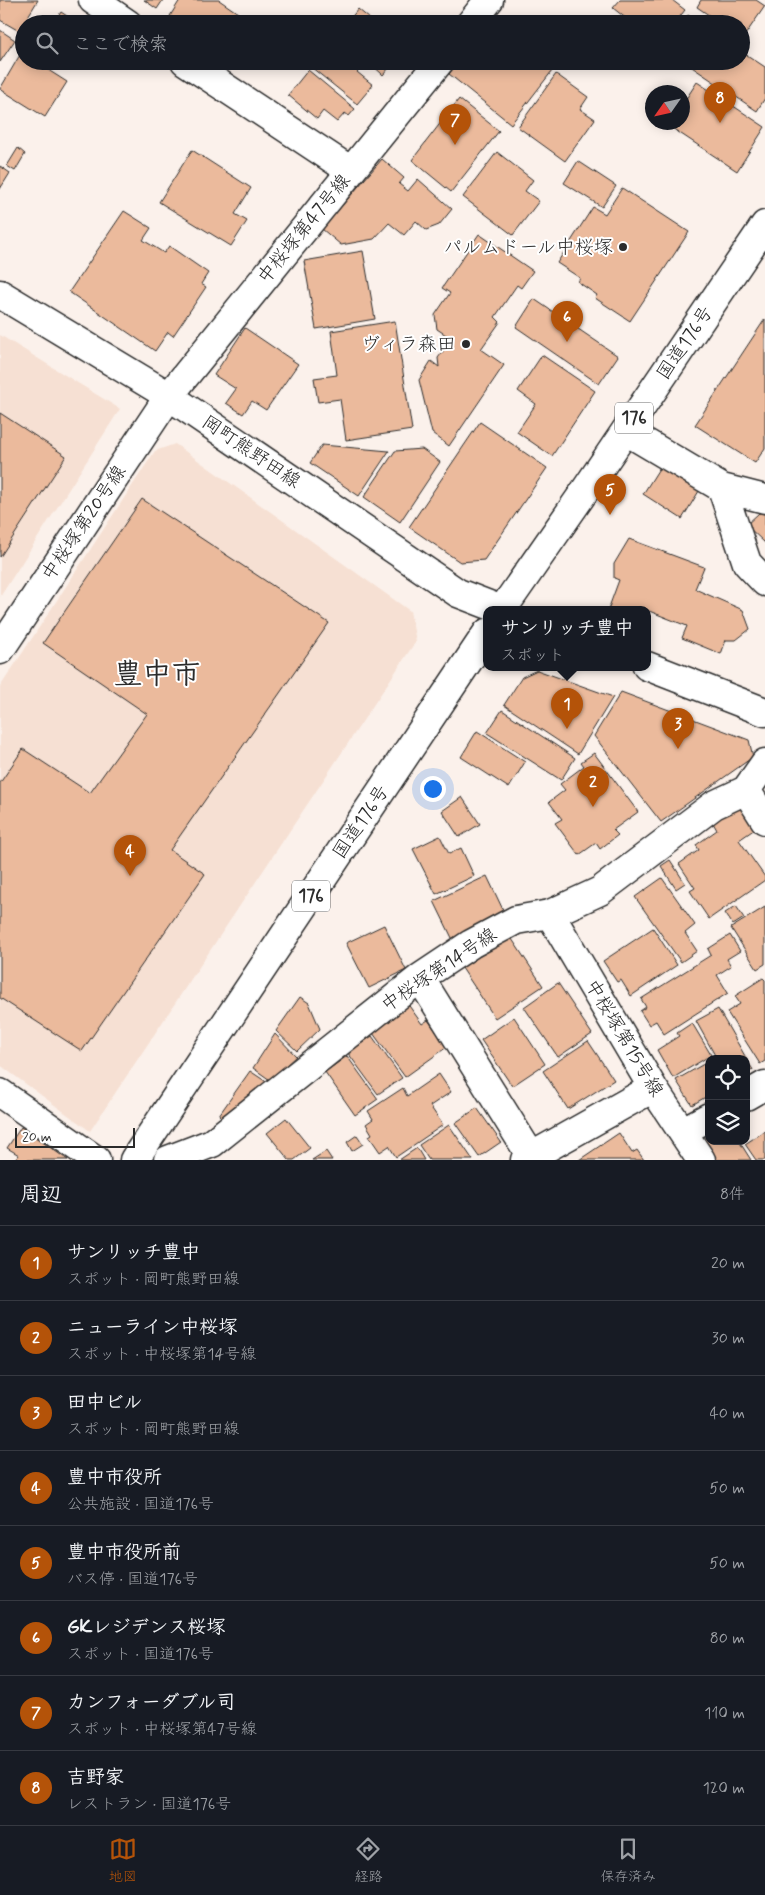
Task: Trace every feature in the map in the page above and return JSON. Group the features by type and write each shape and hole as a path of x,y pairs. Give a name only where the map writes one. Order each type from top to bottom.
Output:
{"main road":[{"path":"93,0 115,15"},
{"path":"477,15 489,0"},
{"path":"199,70 351,171"},
{"name":"中桜塚第47号線","path":"169,396 433,70"},
{"name":"国道176号","path":"505,606 765,225"},
{"name":"岡町熊野田線","path":"0,294 169,396 458,592 492,606"},
{"name":"中桜塚第20号線","path":"0,650 169,396"},
{"path":"626,430 722,488 765,499"},
{"path":"722,488 747,563 765,582"},
{"name":"国道176号","path":"134,1160 483,639"},
{"path":"651,668 765,712"},
{"name":"中桜塚第14号線","path":"168,1160 212,1143 420,978 471,944 516,920 550,914 600,891 714,805 746,790 765,763"},
{"path":"746,790 765,820"},
{"name":"中桜塚第15号線","path":"550,914 653,1088 702,1160"},
{"path":"420,978 528,1158 653,1088"},
{"path":"750,1094 765,1085"},
{"path":"0,1093 96,1160"},
{"path":"683,1131 705,1119"}],"shaded area":[{"path":"0,335 120,409 0,597"},
{"path":"175,444 410,611 416,641 90,1131 0,1065 0,687 155,451"}],"building":[{"path":"0,0 38,0 29,15 15,15 15,29 0,20"},
{"path":"144,0 163,0 157,9"},
{"path":"180,0 219,0 238,13 237,15 171,15"},
{"path":"620,0 672,0 685,10 681,15 622,15 613,8"},
{"path":"701,0 756,0 765,6 750,28 750,15 709,15 697,7"},
{"path":"358,9 365,15 353,15"},
{"path":"0,30 15,40 0,62"},
{"path":"750,57 765,67 765,98 757,111 696,70 750,70"},
{"path":"15,63 15,70 48,70 67,82 45,117 0,89"},
{"path":"308,70 355,109 349,116 345,113 337,122 323,111 317,119 288,95"},
{"path":"315,70 359,70 357,72 373,85 357,104"},
{"path":"378,70 387,70 383,75"},
{"path":"452,70 552,71 511,124 449,74"},
{"path":"556,74 588,97 580,109 595,119 565,161 518,127"},
{"path":"697,82 765,127 737,171 675,130 690,130 690,93"},
{"path":"459,99 499,131 451,192 412,160"},
{"path":"18,148 25,154 15,171 7,166"},
{"path":"192,150 251,188 235,214 247,221 231,246 159,202"},
{"path":"497,152 533,180 525,191 539,201 513,235 463,197"},
{"path":"382,159 404,178 399,184 408,191 418,179 452,209 439,225 426,230 416,221 404,235 389,223 374,239 341,245 322,229"},
{"path":"578,161 616,186 602,207 564,183"},
{"path":"0,166 10,173 0,189"},
{"name":"パルムドール中桜塚","path":"622,188 689,232 630,321 595,298 597,295 578,282 580,278 557,263 593,207 605,214"},
{"path":"124,211 151,228 143,240 164,253 169,246 208,273 201,284 206,287 173,336 168,332 155,351 69,292"},
{"name":"ヴィラ森田","path":"479,234 533,271 521,288 517,285 495,317 500,322 481,349 504,365 449,446 432,433 419,380 431,361 439,367 438,358 452,339 437,329 435,315 450,293 442,288"},
{"path":"363,251 375,319 316,329 304,261"},
{"path":"534,299 618,356 599,384 516,327"},
{"path":"765,319 765,448 755,463 695,425"},
{"path":"395,321 412,430 346,440 340,399 318,402 314,378 337,375 331,331"},
{"path":"245,328 298,364 266,410 252,401 243,414 226,403 236,389 214,375"},
{"path":"542,355 595,391 552,456 517,432 536,404 518,391"},
{"path":"0,413 66,456 0,557"},
{"path":"480,422 547,468 484,560 460,562 409,527"},
{"path":"322,445 389,451 359,496 310,463"},
{"path":"422,449 440,462 400,522 364,497 395,451"},
{"path":"660,467 699,491 682,519 643,494"},
{"path":"142,499 329,623 170,850 205,874 82,1051 0,998 0,783 23,749 90,793 147,714 43,643"},
{"path":"759,513 765,513 765,543 746,525"},
{"path":"629,539 704,567 695,589 743,610 750,629 736,640 726,640 721,654 682,638 687,626 651,612 651,606 609,606 619,580 614,578 614,564"},
{"path":"535,671 540,671 613,697 578,754 504,705 522,677"},
{"path":"621,692 749,740 753,757 661,822 594,736"},
{"path":"502,710 575,758 561,780 487,733"},
{"path":"477,731 525,762 509,788 461,757"},
{"path":"594,753 638,812 613,830 618,835 600,849 596,843 579,855 555,823 562,819 549,802 565,790 560,784 584,766 581,762"},
{"path":"462,797 480,824 459,837 442,811"},
{"path":"739,805 755,829 739,840 765,877 765,880 709,919 690,891 695,888 679,864 699,850 696,845 717,830 713,823"},
{"path":"440,836 449,854 461,848 474,876 436,894 413,849"},
{"path":"670,860 685,883 676,889 661,866"},
{"path":"487,876 505,914 453,940 434,901"},
{"path":"662,878 695,925 685,933 697,951 681,962 635,897"},
{"path":"736,906 744,918 733,925 725,913"},
{"path":"765,907 765,964 757,969 731,928"},
{"path":"384,925 406,970 369,988 346,943"},
{"path":"653,928 677,965 631,996 621,980 617,982 603,961"},
{"path":"730,935 740,951 727,959 731,966 717,975 728,993 664,1034 656,1021 649,1025 640,1011 646,1007 641,999 711,955 708,949"},
{"path":"510,936 543,986 495,1018 462,968"},
{"path":"763,978 765,980 765,1061 760,1064 727,1012 740,1004 735,996"},
{"path":"558,983 592,1034 558,1057 524,1007"},
{"path":"300,997 309,1003 320,1029 297,1051 276,1031"},
{"path":"407,1003 422,1024 428,1020 447,1047 405,1077 370,1029"},
{"path":"718,1009 744,1055 715,1055 696,1021"},
{"path":"514,1017 545,1064 512,1086 481,1040"},
{"path":"692,1023 711,1055 705,1055 705,1059 673,1078 657,1050 679,1036 677,1033"},
{"path":"275,1034 296,1056 270,1080 253,1068"},
{"path":"372,1036 402,1078 378,1094 348,1053"},
{"path":"588,1041 614,1080 568,1109 543,1071"},
{"path":"347,1056 378,1099 355,1115 325,1072"},
{"path":"705,1063 705,1097 692,1105 676,1080"},
{"path":"250,1071 268,1083 223,1119 219,1115"},
{"path":"439,1074 451,1092 430,1106 443,1125 396,1157 389,1146 380,1152 369,1136 372,1134 366,1124 373,1119 368,1111 403,1088 407,1096"},
{"path":"477,1108 501,1142 479,1157 455,1123"},
{"path":"286,1118 310,1148 294,1160 289,1160 267,1133"},
{"path":"449,1125 473,1160 429,1160 419,1145"},
{"path":"21,1127 68,1160 15,1160 19,1155 7,1148"},
{"path":"765,1131 765,1160 756,1160 746,1145 750,1145 750,1141"},
{"path":"619,1133 632,1153 637,1150 644,1160 579,1160"},
{"path":"357,1135 363,1144 352,1151 347,1142"},
{"path":"707,1145 742,1145 751,1160 717,1160"},
{"path":"417,1148 424,1160 399,1160"},
{"path":"326,1151 332,1160 312,1160"}],"place":[{"name":"吉野家","path":"720,123"},
{"name":"カンフォーダブル司","path":"455,145"},
{"name":"パルムドール中桜塚","path":"623,247"},
{"name":"GKレジデンス桜塚","path":"567,342"},
{"name":"ヴィラ森田","path":"466,344"},
{"name":"豊中市役所前","path":"610,515"},
{"name":"サンリッチ豊中","path":"567,729"},
{"name":"田中ビル","path":"678,749"},
{"name":"ニューライン中桜塚","path":"593,807"},
{"name":"豊中市役所","path":"130,876"}],"district":[{"name":"豊中市","path":"157,675"}]}
